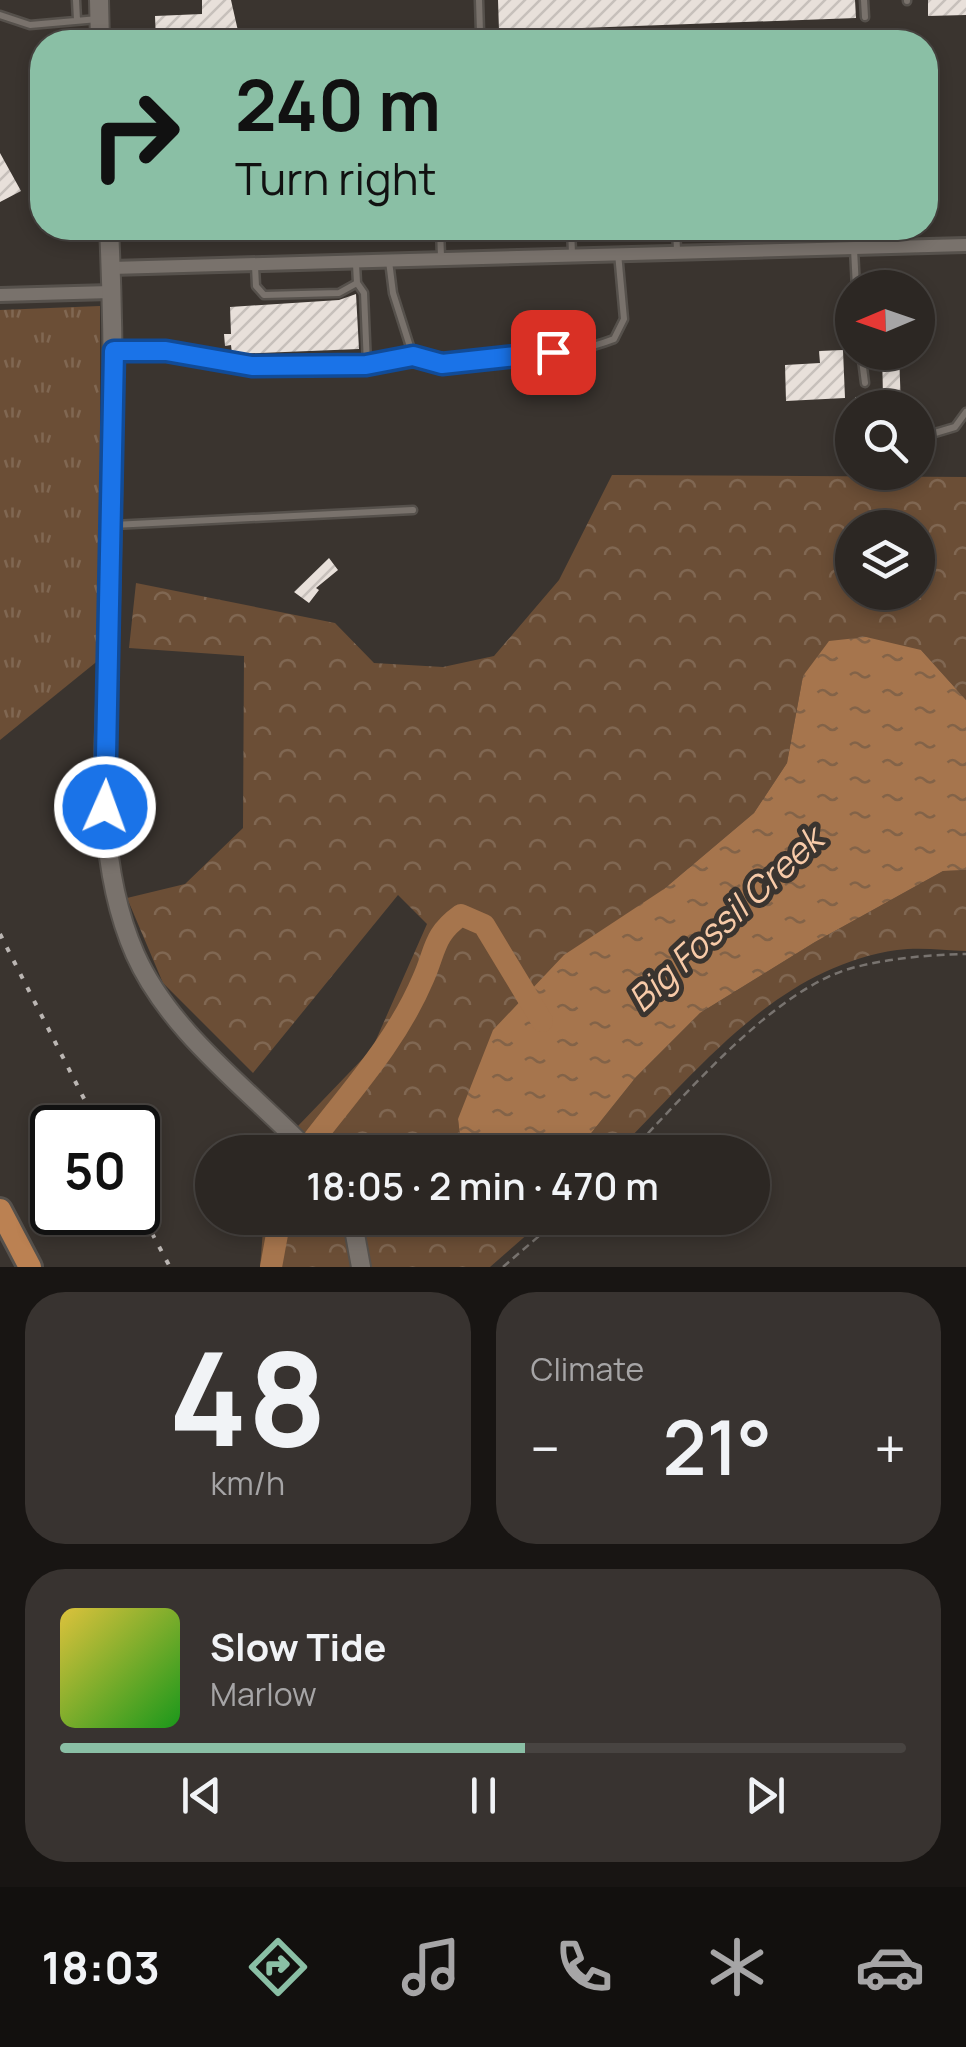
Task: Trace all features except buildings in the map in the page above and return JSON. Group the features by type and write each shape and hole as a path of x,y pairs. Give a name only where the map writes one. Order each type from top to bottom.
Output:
{"highway":[{"path":"0,1210 30,1267"}],"main road":[{"path":"109,240 114,351 105,807 120,908 134,953 156,992 293,1135"},
{"path":"355,1235 361,1267"}],"street":[{"path":"110,268 966,245"},
{"path":"0,296 111,292"}],"lane":[{"path":"76,0 77,20"},
{"path":"479,0 480,30"},
{"path":"864,0 865,17"},
{"path":"0,15 30,24 77,20 99,9"},
{"path":"440,240 441,258"},
{"path":"571,240 572,254"},
{"path":"677,240 677,250"},
{"path":"854,246 855,270"},
{"path":"114,351 166,351 252,366 366,365 413,356 442,364 590,348 614,339 624,319 618,252"},
{"path":"389,261 400,322 413,356"},
{"path":"356,263 356,283 364,294 366,365"},
{"path":"255,266 256,286 264,295 339,293 356,283"},
{"path":"863,370 865,383"},
{"path":"935,432 955,426 966,412"},
{"path":"112,525 413,510"}],"path":[{"path":"647,1135 774,1010 848,969 919,955 966,954"},
{"path":"503,1267 540,1235"}],"green space":[{"path":"100,306 100,659 0,740 0,310"},
{"path":"612,475 835,476 835,490 935,490 935,477 966,477 966,700 921,650 803,676 787,763 754,813 664,889 458,1119 460,1135 289,1135 372,1049 427,924 398,895 253,1073 163,983 127,898 185,884 243,828 244,656 129,648 136,583 335,623 374,663 443,667 494,656 559,580"},
{"path":"966,870 966,951 897,950 853,961 813,978 741,1027 633,1135 590,1135 636,1077 700,1013 815,942 943,871"},
{"path":"263,1235 527,1235 490,1267 260,1267"}],"water":[{"path":"866,637 921,650 966,700 966,870 943,871 815,942 700,1013 636,1077 590,1135 460,1135 458,1119 493,1030 564,955 664,889 754,813 787,763 803,676 829,641"}],"waterway":[{"name":"Big Fossil Creek","path":"317,1135 384,1048 412,1003 440,936 461,915 484,925 542,1021"},
{"name":"Big Fossil Creek","path":"271,1267 277,1235"}],"railway":[{"path":"0,934 87,1105"},
{"path":"153,1235 170,1267"}],"route":[{"path":"105,807 114,351 166,351 252,366 366,365 413,356 442,364 553,352"}]}
